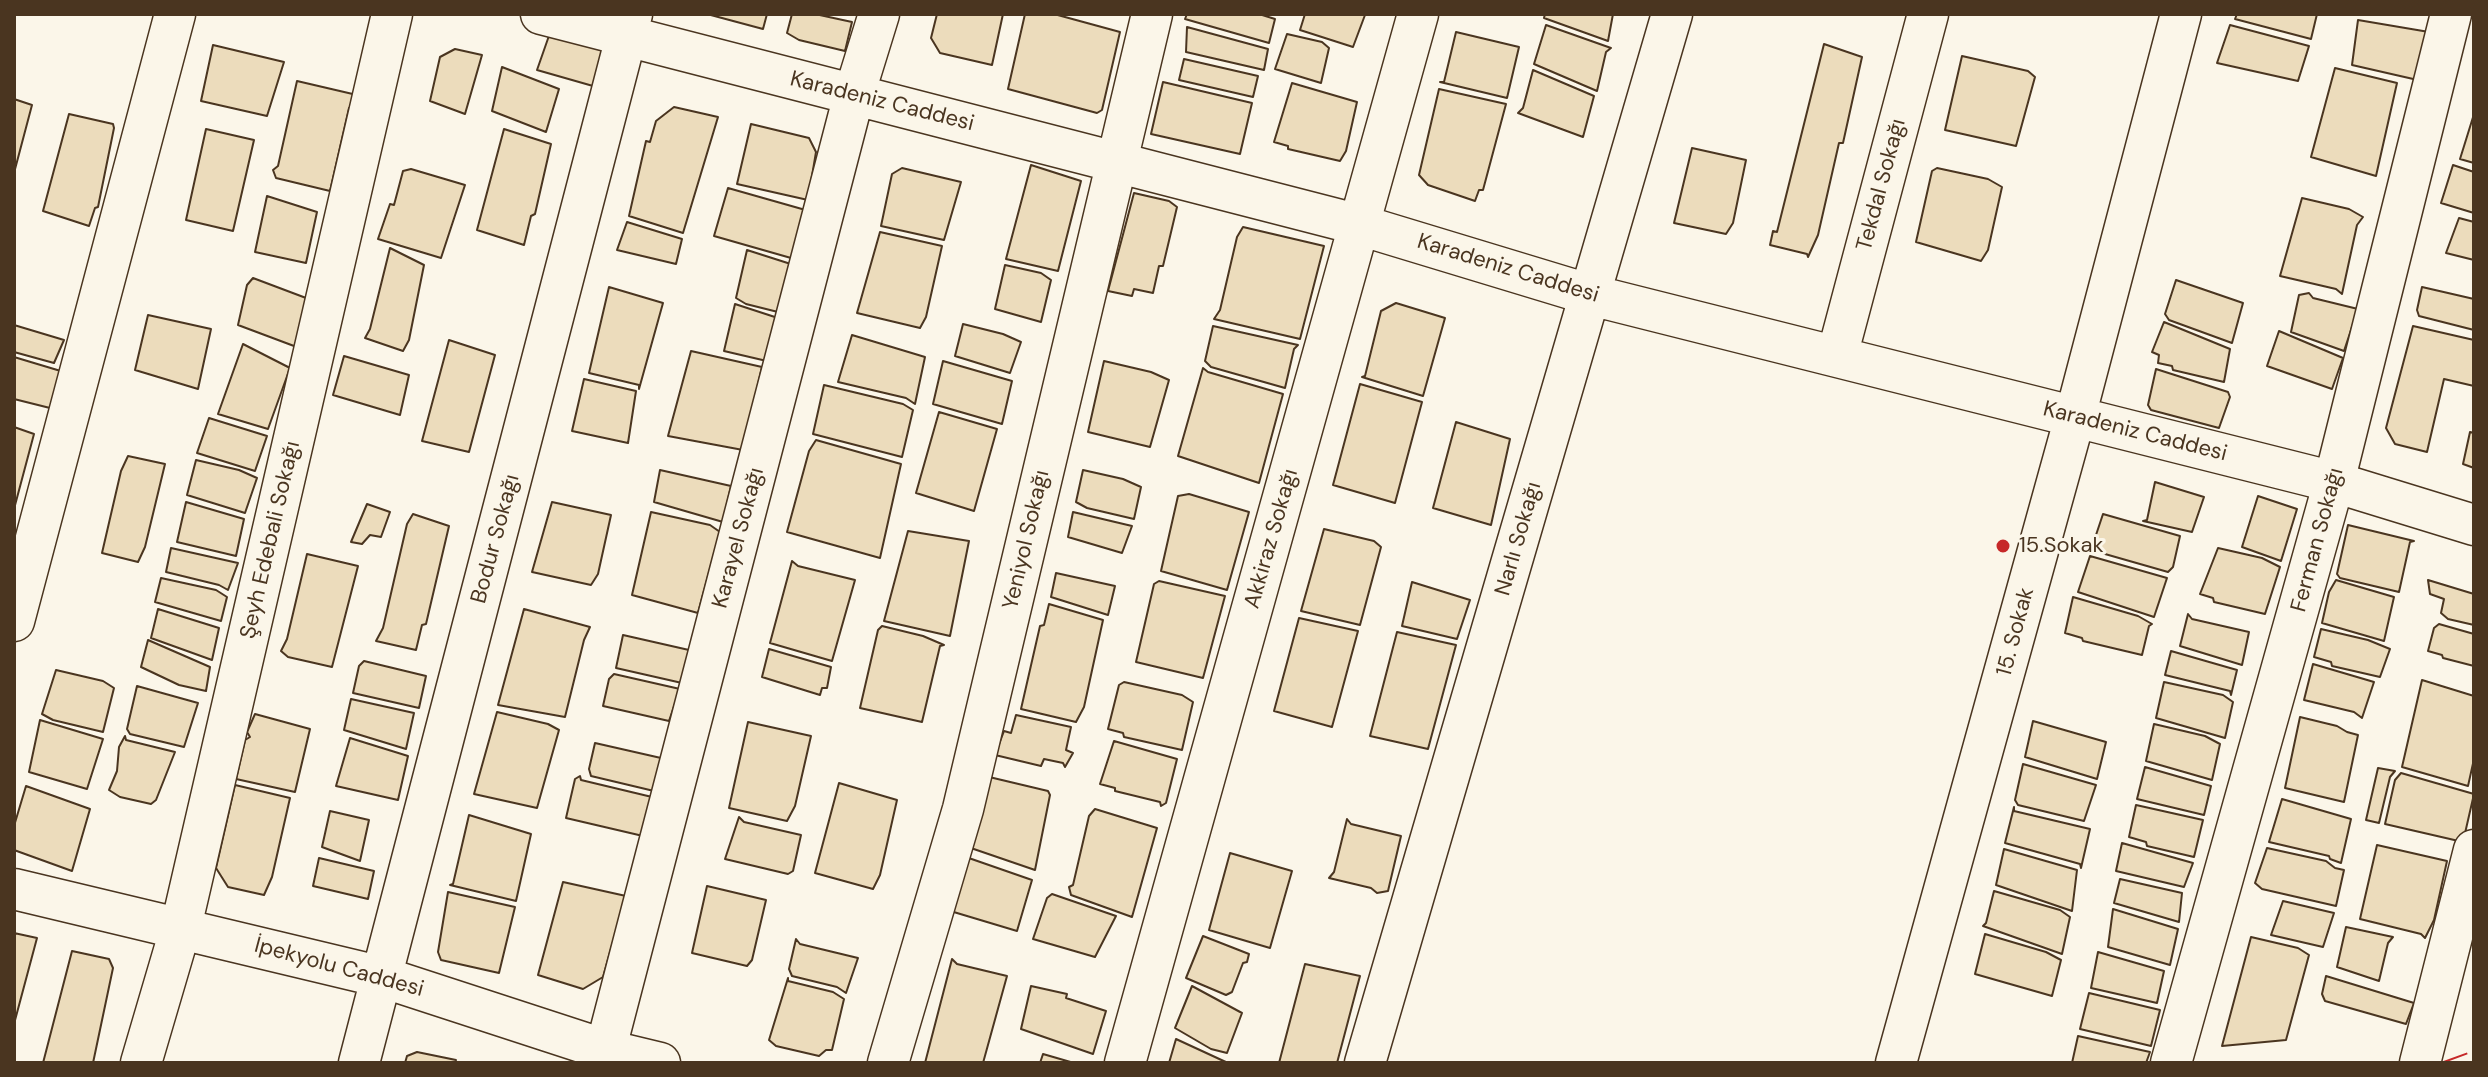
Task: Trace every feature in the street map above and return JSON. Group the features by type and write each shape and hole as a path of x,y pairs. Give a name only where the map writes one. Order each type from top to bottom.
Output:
{"street":[{"path":"14,621 175,14"},
{"name":"Şeyh Edebali Sokağı","path":"141,1063 181,927 392,14"},
{"name":"Karadeniz Caddesi","path":"541,14 629,25 854,95 1360,225 1591,295 2334,482 2474,525"},
{"name":"Karayel Sokağı","path":"604,1056 854,95 879,14"},
{"name":"Yeniyol Sokağı","path":"888,1063 963,809 1152,14"},
{"name":"Akkiraz Sokağı","path":"1125,1063 1418,14"},
{"name":"Narlı Sokağı","path":"1365,1063 1672,14"},
{"name":"Tekdal Sokağı","path":"1837,356 1928,14"},
{"name":"15. Sokak","path":"1896,1063 2075,417 2181,14"},
{"name":"Ferman Sokağı","path":"2171,1063 2334,482 2451,14"},
{"name":"Bodur Sokağı","path":"359,1063 629,25"},
{"path":"2420,1063 2474,850"},
{"name":"İpekyolu Caddesi","path":"14,889 382,977 604,1056 660,1063"}],"building":[{"path":"707,14 767,14 763,29"},
{"path":"792,14 815,14 852,22 845,51 799,40 787,33"},
{"path":"937,14 1003,14 992,65 940,53 931,38"},
{"path":"1025,14 1054,14 1120,32 1102,110 1097,113 1008,89"},
{"path":"1187,14 1259,14 1275,19 1269,43 1185,19"},
{"path":"1305,14 1365,15 1353,47 1300,30"},
{"path":"1545,14 1613,14 1608,41 1544,18"},
{"path":"2237,14 2317,14 2311,39 2235,19"},
{"path":"2358,20 2429,32 2422,81 2352,65"},
{"path":"1546,25 1611,48 1606,52 1597,91 1534,64"},
{"path":"2230,25 2309,46 2298,81 2217,63"},
{"path":"1187,27 1268,49 1264,70 1186,52"},
{"path":"551,30 602,50 594,90 593,86 537,70"},
{"path":"1456,32 1519,47 1507,98 1440,82 1444,82"},
{"path":"1287,34 1322,42 1329,48 1321,83 1275,69"},
{"path":"1824,44 1862,57 1843,143 1839,143 1818,235 1808,257 1807,254 1770,245 1773,231 1777,232"},
{"path":"213,45 284,62 267,116 201,101"},
{"path":"455,49 482,55 465,114 430,101 440,57"},
{"path":"1962,56 2028,71 2035,77 2016,146 1945,130"},
{"path":"1184,59 1258,76 1253,97 1179,80"},
{"path":"502,67 559,89 546,132 492,111"},
{"path":"2335,68 2397,83 2376,176 2311,157"},
{"path":"1533,70 1594,96 1583,137 1518,113 1523,108"},
{"path":"297,81 357,95 354,107 349,108 330,191 276,178 273,170 278,166"},
{"path":"1163,82 1252,103 1240,154 1151,134"},
{"path":"1292,83 1357,102 1346,151 1340,161 1288,149 1288,146 1274,142"},
{"path":"1439,89 1506,104 1483,190 1479,190 1475,201 1428,185 1419,175"},
{"path":"14,99 32,105 14,173"},
{"path":"674,107 718,117 683,233 629,216 646,141 650,142 656,121"},
{"path":"69,114 113,124 114,128 98,207 89,226 43,211"},
{"path":"2474,114 2474,163 2460,159"},
{"path":"751,124 809,138 816,152 808,200 737,184"},
{"path":"206,129 254,140 233,231 186,220"},
{"path":"504,129 551,144 535,214 531,216 524,245 477,230"},
{"path":"1692,148 1746,160 1733,223 1726,234 1674,223"},
{"path":"1031,165 1081,181 1058,271 1006,259"},
{"path":"2453,165 2474,172 2474,213 2441,203"},
{"path":"902,168 961,182 944,240 881,226 892,174"},
{"path":"1937,168 1988,179 2002,187 1988,250 1981,261 1916,242 1932,171"},
{"path":"411,169 465,185 441,258 378,239 390,204 394,205 403,171"},
{"path":"728,188 809,211 798,260 714,236"},
{"path":"1134,193 1169,201 1177,207 1153,293 1134,289 1132,296 1108,291"},
{"path":"267,196 317,212 306,263 255,252"},
{"path":"2302,198 2349,209 2363,217 2357,225 2342,294 2336,289 2280,276"},
{"path":"2459,218 2474,222 2474,260 2446,253"},
{"path":"627,222 682,239 676,264 617,250"},
{"path":"1243,227 1324,246 1300,339 1214,319 1220,310 1237,237"},
{"path":"880,232 942,246 926,317 920,328 857,313"},
{"path":"390,248 424,265 409,340 403,351 365,338 370,329"},
{"path":"747,250 797,266 782,313 746,304 736,298"},
{"path":"1005,265 1041,273 1051,280 1041,322 995,309"},
{"path":"253,278 314,301 301,343 294,346 238,325 247,285"},
{"path":"2176,280 2243,303 2232,343 2169,320 2165,314"},
{"path":"609,287 663,303 639,389 639,385 589,373"},
{"path":"2422,287 2474,299 2474,330 2419,316 2417,310"},
{"path":"2309,293 2313,298 2358,309 2344,351 2291,332 2299,295"},
{"path":"1396,303 1445,318 1423,396 1362,377 1365,376 1381,311"},
{"path":"735,304 781,319 771,362 724,351"},
{"path":"148,315 211,329 198,389 135,370"},
{"path":"2164,322 2230,349 2224,382 2173,370 2172,366 2158,363 2159,355 2152,352"},
{"path":"963,324 1021,342 1010,373 955,356"},
{"path":"14,325 64,340 54,363 14,352"},
{"path":"1213,326 1298,345 1294,349 1285,388 1211,367 1205,361"},
{"path":"2413,326 2474,340 2474,386 2444,379 2427,452 2395,444 2386,428"},
{"path":"2279,331 2343,358 2332,389 2267,366"},
{"path":"852,335 925,357 915,404 906,398 838,382"},
{"path":"449,340 495,355 469,452 422,441"},
{"path":"243,344 290,368 268,429 218,414"},
{"path":"691,351 762,367 743,450 668,436"},
{"path":"344,356 409,375 400,415 333,395"},
{"path":"14,357 64,372 50,408 14,399"},
{"path":"943,361 1012,381 1002,424 933,404"},
{"path":"1104,361 1151,372 1169,380 1150,447 1088,432"},
{"path":"1203,368 1283,394 1259,483 1178,456"},
{"path":"2156,369 2228,392 2230,397 2219,428 2151,410 2148,405"},
{"path":"584,379 636,391 628,443 572,431"},
{"path":"1360,384 1422,402 1395,503 1333,485"},
{"path":"824,385 903,404 913,410 902,457 813,434"},
{"path":"939,412 997,429 974,511 916,493"},
{"path":"209,418 267,436 255,471 197,453"},
{"path":"1456,422 1510,439 1491,525 1433,508"},
{"path":"14,427 34,434 14,509"},
{"path":"2470,432 2474,433 2474,468 2463,464"},
{"path":"816,440 901,464 880,558 787,532 809,451"},
{"path":"128,456 165,464 145,547 138,562 102,553 121,471"},
{"path":"196,460 239,470 257,478 245,513 187,495"},
{"path":"660,470 731,486 723,522 654,502"},
{"path":"1083,470 1123,479 1141,487 1134,519 1087,508 1076,502"},
{"path":"2155,482 2204,497 2192,532 2143,521 2147,520"},
{"path":"1189,494 1249,512 1227,590 1161,571 1178,496"},
{"path":"2258,496 2297,509 2281,561 2242,547"},
{"path":"186,502 244,519 236,556 177,542"},
{"path":"552,502 611,515 598,574 591,585 532,572"},
{"path":"367,504 390,512 381,537 370,535 362,544 351,542"},
{"path":"651,512 710,525 720,532 698,613 632,595"},
{"path":"1073,512 1132,526 1122,553 1068,537"},
{"path":"413,514 449,526 426,624 422,625 416,650 376,641 383,628 407,524"},
{"path":"2103,514 2180,536 2173,567 2168,572 2091,550"},
{"path":"2348,525 2414,541 2410,542 2399,592 2340,578 2337,574"},
{"path":"1324,529 1374,541 1381,547 1360,625 1301,611"},
{"path":"908,531 969,541 950,636 884,621"},
{"path":"171,548 238,563 228,590 166,572"},
{"path":"2218,548 2262,558 2280,567 2265,614 2214,602 2213,598 2200,594"},
{"path":"307,554 358,566 332,667 288,657 281,651 287,639"},
{"path":"2090,556 2167,578 2154,617 2078,592"},
{"path":"792,561 798,566 855,580 832,661 770,643"},
{"path":"1056,573 1115,586 1108,615 1051,597"},
{"path":"161,578 216,590 227,597 221,621 155,602"},
{"path":"2336,580 2394,597 2384,641 2322,623 2329,592"},
{"path":"2428,580 2474,594 2474,625 2448,619 2441,613 2444,599 2430,594"},
{"path":"1159,581 1225,596 1203,678 1136,662 1154,584"},
{"path":"1412,582 1470,600 1457,639 1402,626"},
{"path":"2073,597 2138,616 2152,624 2142,655 2083,641 2065,633"},
{"path":"1049,604 1103,620 1084,707 1076,722 1021,709 1040,626 1044,625"},
{"path":"158,609 219,628 212,660 151,638"},
{"path":"524,609 590,627 565,717 498,705"},
{"path":"2188,614 2192,619 2249,632 2242,665 2180,646"},
{"path":"1299,618 1358,631 1332,727 1274,711"},
{"path":"2439,624 2474,634 2474,666 2428,651 2434,628"},
{"path":"882,626 923,636 944,645 940,646 922,722 860,708 878,630"},
{"path":"2321,629 2368,640 2390,649 2380,677 2332,666 2331,662 2314,657"},
{"path":"1397,632 1456,645 1428,749 1370,736"},
{"path":"623,635 689,650 682,683 616,668"},
{"path":"148,640 210,667 206,691 179,685 141,667"},
{"path":"769,649 831,667 827,688 822,688 820,695 762,677"},
{"path":"2171,651 2237,670 2231,695 2230,691 2165,675"},
{"path":"364,661 426,676 419,708 353,693 359,666"},
{"path":"2313,664 2374,682 2362,718 2354,712 2304,700"},
{"path":"56,670 103,681 114,688 103,732 53,720 42,714"},
{"path":"614,674 680,689 669,721 603,706 609,679"},
{"path":"2422,680 2474,696 2474,759 2468,786 2402,767"},
{"path":"1124,682 1182,695 1193,702 1182,750 1124,737 1123,733 1108,729 1119,685"},
{"path":"2164,682 2223,695 2233,702 2225,738 2156,718"},
{"path":"137,686 198,703 184,747 130,734 127,729"},
{"path":"351,699 414,713 406,749 344,730"},
{"path":"497,712 548,724 559,730 537,808 474,794"},
{"path":"255,714 310,729 295,792 236,779 245,740 250,737 247,732"},
{"path":"1016,715 1071,727 1066,750 1073,753 1065,767 1063,763 1044,759 1041,766 995,755 1004,731 1011,733"},
{"path":"2300,717 2358,735 2344,802 2285,788"},
{"path":"40,720 103,739 87,789 29,772"},
{"path":"2033,721 2106,742 2097,779 2025,757"},
{"path":"748,722 811,736 795,806 787,821 729,808"},
{"path":"2154,724 2205,736 2220,744 2212,780 2146,761"},
{"path":"125,736 126,740 175,752 156,800 151,804 120,797 109,790 117,771 119,747"},
{"path":"350,738 408,756 398,800 336,786"},
{"path":"1114,741 1177,759 1166,803 1161,806 1160,802 1100,784"},
{"path":"595,743 661,758 654,791 591,776 589,769"},
{"path":"2023,764 2096,785 2084,821 2018,805 2015,800"},
{"path":"2145,767 2211,786 2204,815 2137,799"},
{"path":"2378,768 2395,771 2390,777 2379,823 2366,820"},
{"path":"2401,773 2474,794 2463,842 2385,824 2395,780"},
{"path":"580,776 581,780 652,797 643,836 566,818 575,779"},
{"path":"985,776 1048,791 1050,795 1035,870 965,846"},
{"path":"839,783 897,800 880,875 873,889 815,873"},
{"path":"235,785 290,798 272,877 264,895 228,887 216,868"},
{"path":"26,786 90,809 72,871 14,850 14,826"},
{"path":"2282,799 2351,819 2341,863 2329,856 2269,842"},
{"path":"2136,805 2203,820 2194,857 2147,846 2146,842 2129,837"},
{"path":"2014,807 2014,811 2090,829 2081,868 2080,864 2005,843"},
{"path":"1095,809 1157,828 1132,917 1071,895 1069,887 1073,885 1089,816"},
{"path":"330,811 369,820 360,861 322,847"},
{"path":"469,815 531,834 516,901 450,885 453,884"},
{"path":"739,817 744,822 801,835 793,871 788,874 725,859"},
{"path":"1347,819 1351,824 1401,836 1388,891 1377,893 1371,888 1329,878 1334,872"},
{"path":"2122,843 2193,863 2184,887 2116,871"},
{"path":"2377,845 2447,861 2434,920 2425,938 2421,934 2360,919"},
{"path":"2267,848 2326,861 2344,870 2336,906 2262,889 2255,883"},
{"path":"2004,849 2077,870 2072,911 1996,885"},
{"path":"1230,853 1292,871 1270,948 1209,930"},
{"path":"963,856 1032,880 1017,931 947,910"},
{"path":"319,858 374,871 368,899 313,886"},
{"path":"2120,879 2182,893 2179,922 2114,903"},
{"path":"563,882 626,896 603,977 583,989 538,975"},
{"path":"707,886 766,900 752,960 747,966 692,953"},
{"path":"1994,891 2060,910 2070,917 2062,954 1983,926"},
{"path":"448,892 515,907 499,973 441,960 438,952"},
{"path":"1052,894 1116,916 1095,957 1033,939 1047,898"},
{"path":"2283,901 2334,913 2323,947 2271,935"},
{"path":"2113,909 2178,929 2170,965 2108,947"},
{"path":"2346,927 2393,937 2388,943 2379,981 2337,967"},
{"path":"14,933 37,938 14,1024"},
{"path":"1985,934 2046,952 2061,960 2052,996 1975,974"},
{"path":"1203,936 1249,954 1232,992 1226,995 1186,978"},
{"path":"2251,937 2298,948 2309,955 2286,1040 2222,1046"},
{"path":"796,939 800,944 858,958 846,993 837,987 792,976 789,969"},
{"path":"72,951 109,959 113,968 93,1063 43,1063"},
{"path":"2098,952 2164,971 2157,1003 2091,988"},
{"path":"952,959 957,964 1007,976 983,1063 925,1063"},
{"path":"1305,964 1360,976 1337,1063 1279,1063"},
{"path":"2326,976 2414,1003 2406,1024 2325,1001 2322,994"},
{"path":"788,978 788,981 833,992 844,999 832,1050 826,1050 819,1056 776,1046 769,1040"},
{"path":"1031,986 1067,994 1066,998 1106,1011 1093,1054 1021,1029"},
{"path":"1192,986 1242,1013 1227,1053 1211,1049 1175,1028"},
{"path":"2089,993 2160,1010 2151,1046 2080,1029"},
{"path":"2078,1036 2150,1052 2146,1063 2072,1063"},
{"path":"1176,1039 1228,1063 1169,1063"},
{"path":"417,1052 456,1060 455,1063 405,1063 407,1056"},
{"path":"1043,1054 1074,1063 1040,1063"}],"power":[{"path":"2441,1063 2474,1051"}],"place":[{"name":"15.Sokak","path":"2003,546"}]}
